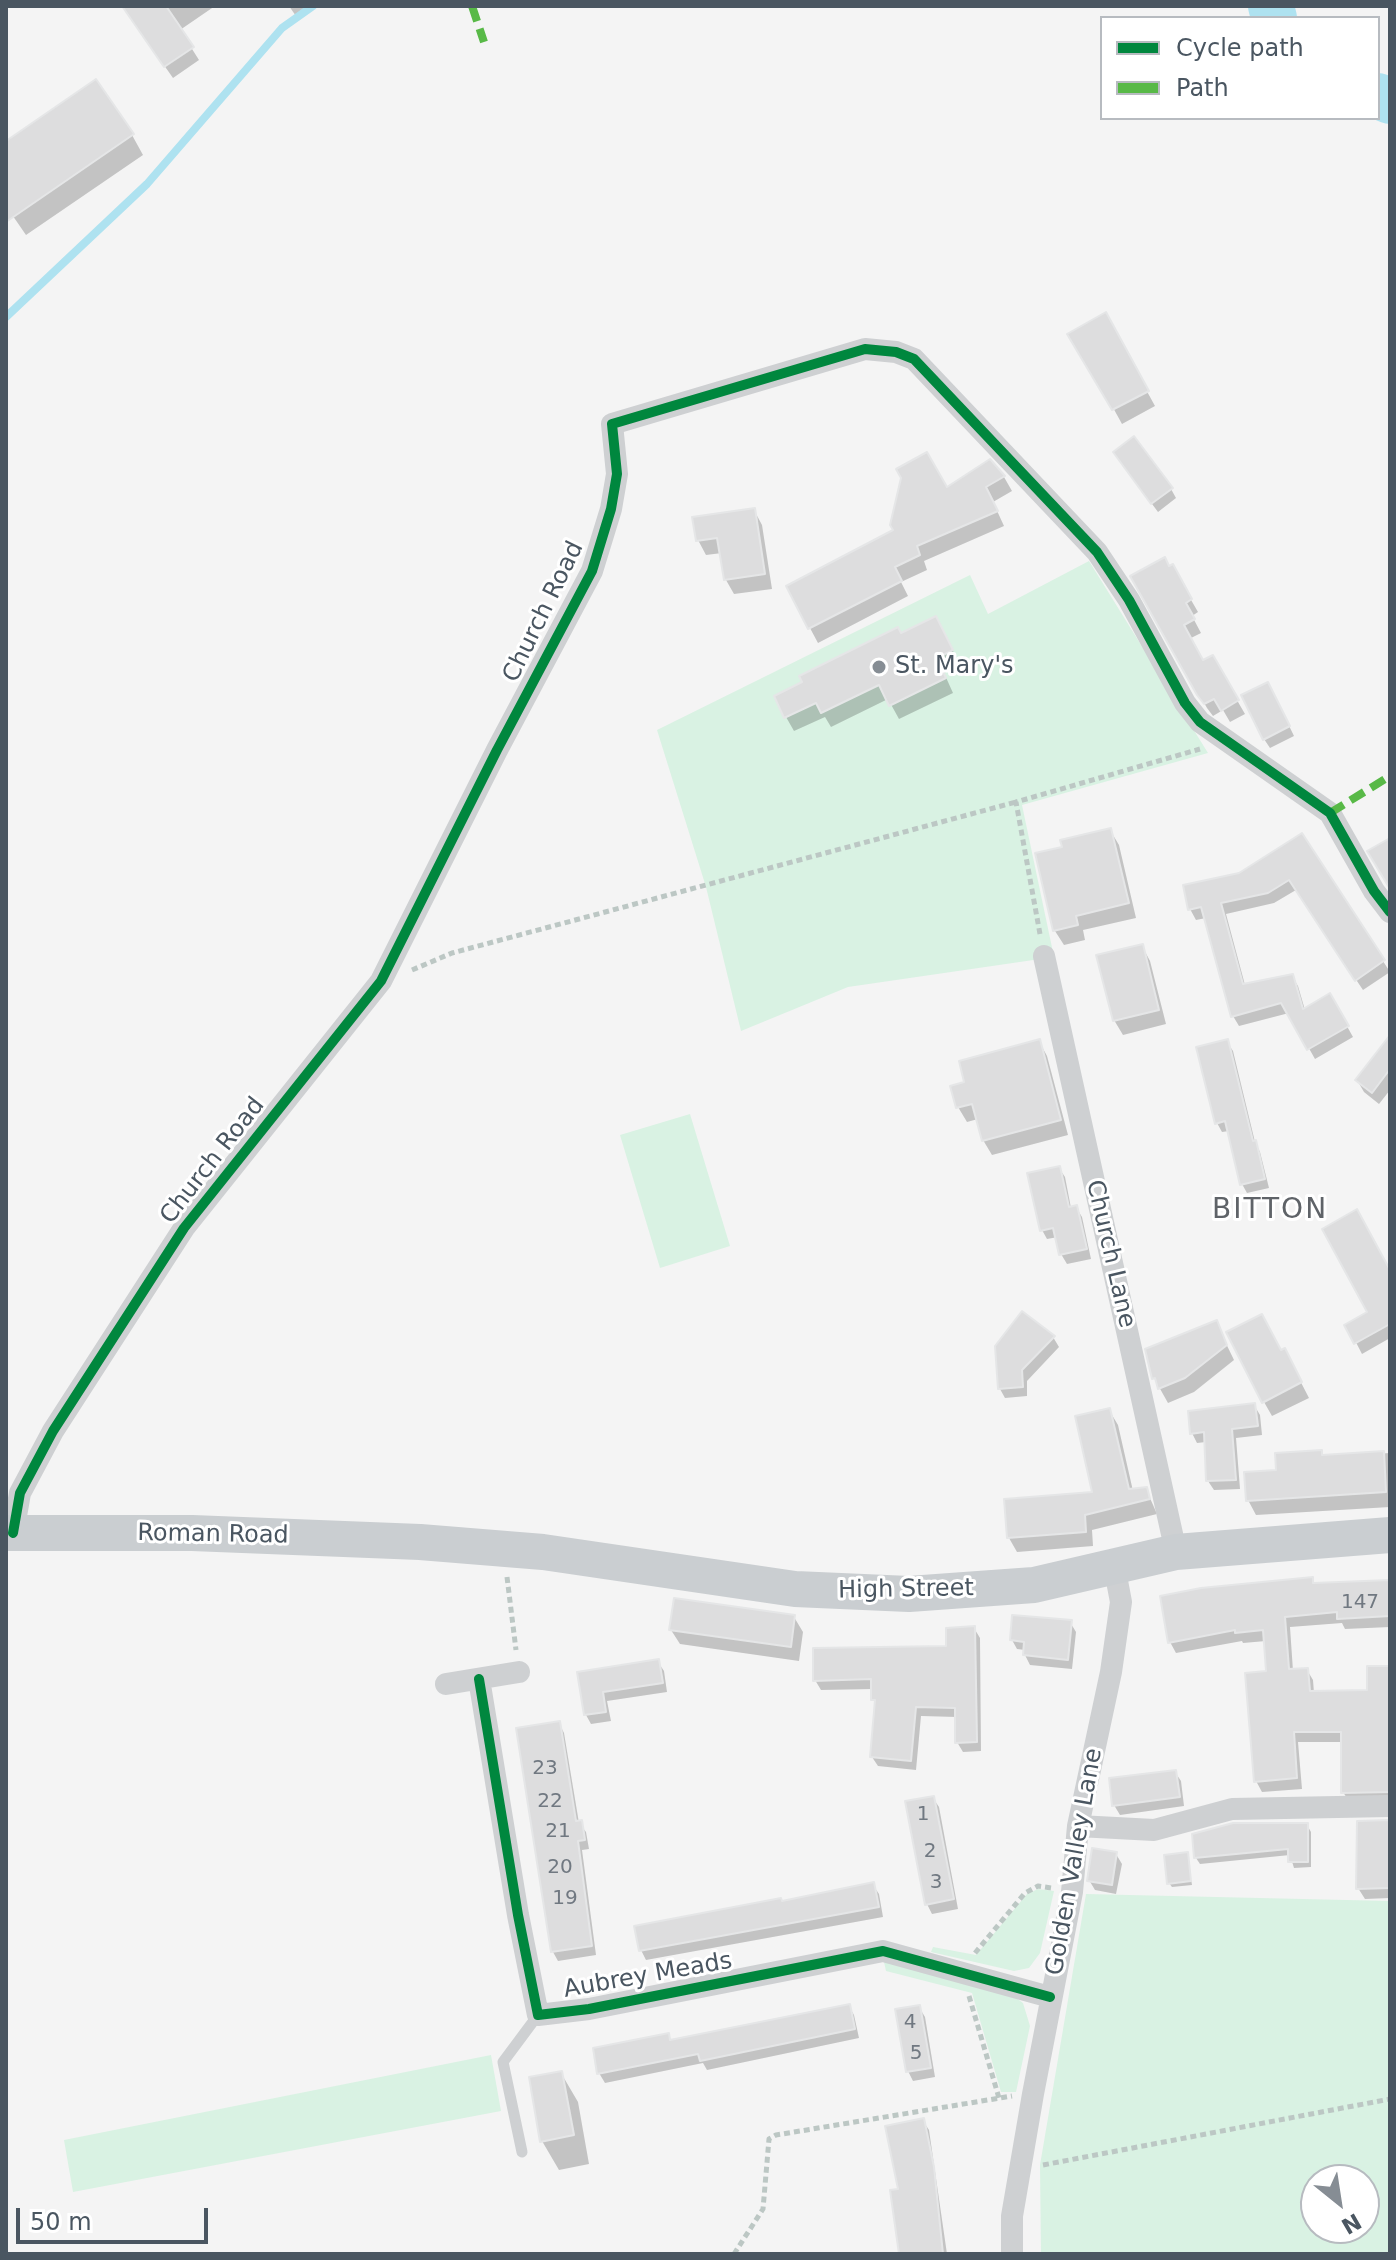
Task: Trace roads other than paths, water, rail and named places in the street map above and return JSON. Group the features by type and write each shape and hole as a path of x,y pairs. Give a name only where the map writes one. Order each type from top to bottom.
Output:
{"main road":[{"name":"Roman Road","path":"10,1533 192,1533 420,1542"},
{"name":"High Street","path":"420,1542 513,1548 795,1589 909,1594 1034,1585 1176,1552 1390,1535"}],"street":[{"name":"Church Road","path":"10,1533 20,1493 53,1431 184,1228 381,981 497,750 592,571 611,509 617,474 612,424 865,349 896,352 914,359 1097,552 1129,600 1185,703 1200,722 1330,813 1374,891 1390,912"},
{"name":"Church Lane","path":"1044,956 1176,1552"},
{"name":"Golden Valley Lane","path":"1012,2254 1012,2216 1050,1997 1072,1892 1078,1826 1111,1672 1121,1602 1114,1565"},
{"path":"446,1684 519,1672"},
{"name":"Aubrey Meads","path":"479,1679 518,1915 538,2015 589,2009 883,1951 1050,1997"},
{"path":"1078,1826 1154,1830 1232,1809 1390,1806"}],"lane":[{"path":"522,2152 503,2062 538,2015"}],"waterway":[{"path":"6,317 147,184 282,28 313,6"},
{"path":"1271,6 1274,16"},
{"path":"1380,97 1390,101"}],"place":[{"name":"St. Mary's","path":"879,667"}],"district":[{"name":"BITTON","path":"1270,1211"}]}
